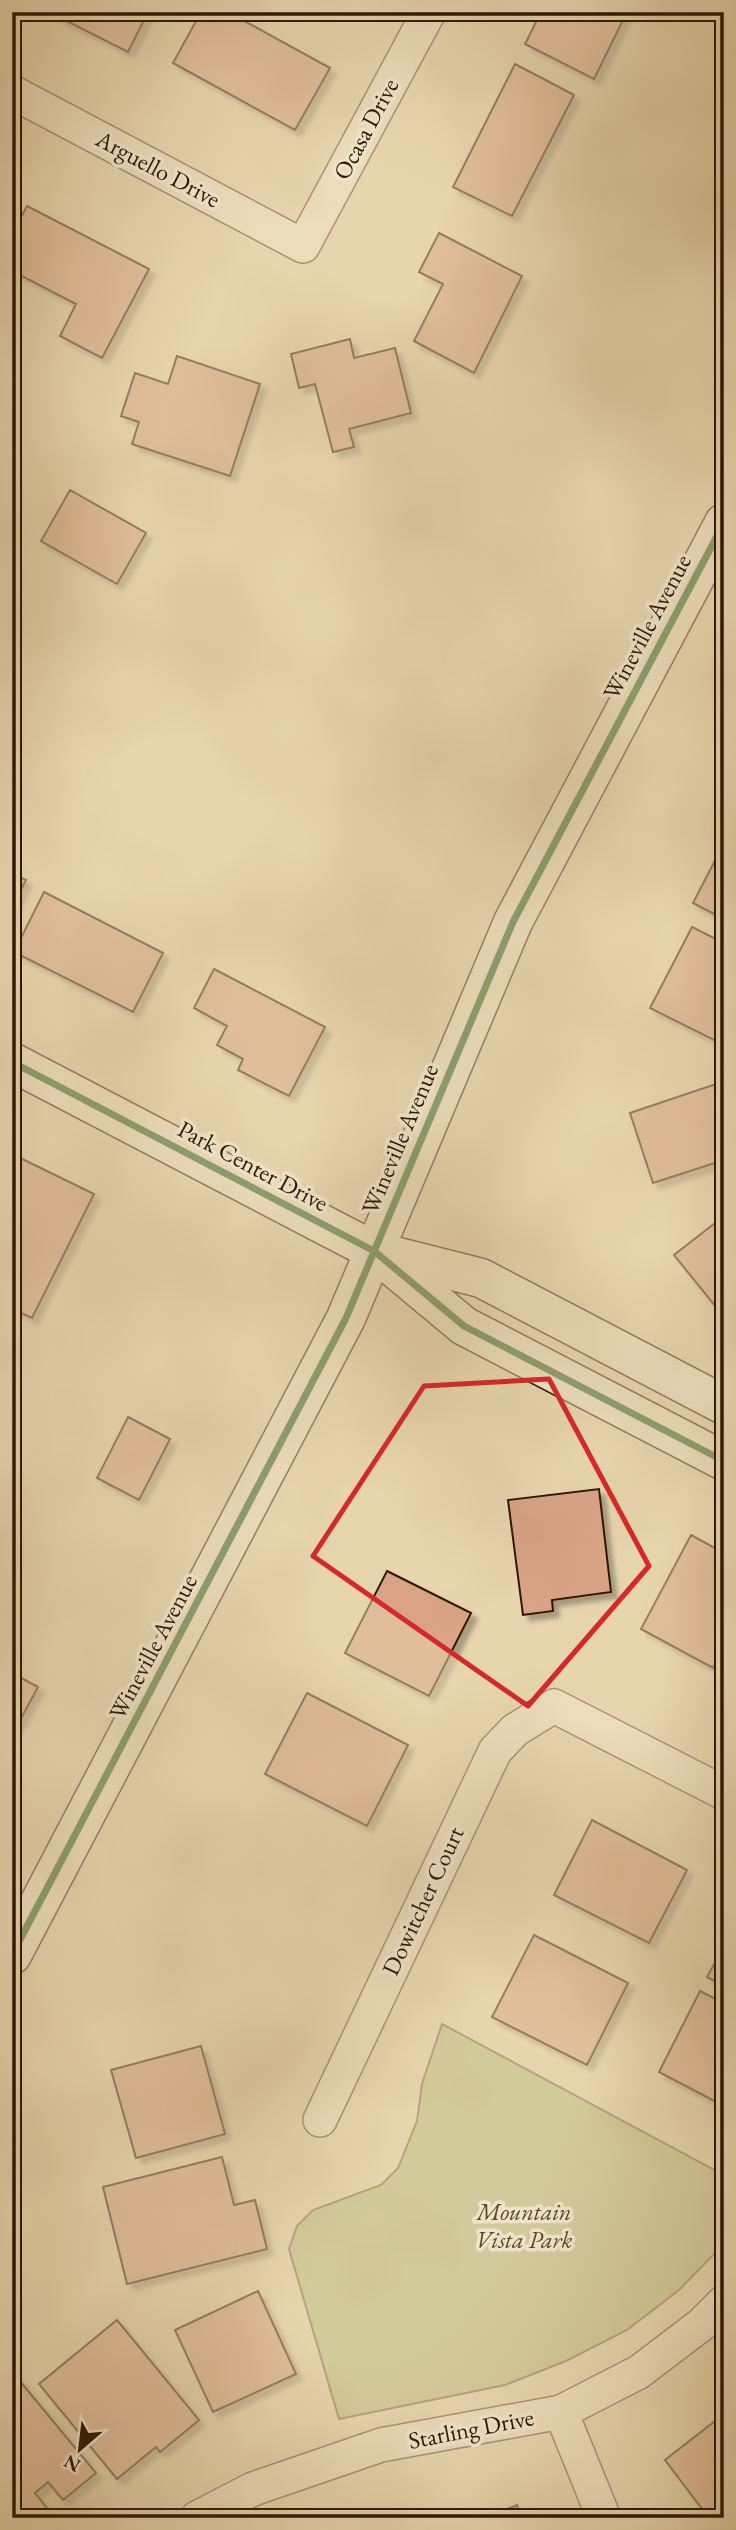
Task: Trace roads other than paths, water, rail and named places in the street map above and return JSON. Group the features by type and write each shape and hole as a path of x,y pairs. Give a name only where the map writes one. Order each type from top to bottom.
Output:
{"main road":[{"name":"Wineville Avenue","path":"12,1955 346,1318 513,922 724,523"},
{"name":"Park Center Drive","path":"12,1062 374,1251 464,1326 724,1461"},
{"name":"Park Center Drive","path":"374,1251 481,1278 724,1405"}],"street":[{"name":"Ocasa Drive","path":"303,246 429,12"},
{"name":"Arguello Drive","path":"12,92 303,246"},
{"name":"Dowitcher Court","path":"320,2119 495,1751 515,1730 554,1706 724,1793"},
{"name":"Starling Drive","path":"197,2518 253,2489 381,2445 561,2412 639,2372 702,2324 724,2302"},
{"path":"561,2412 604,2518"}],"park label":[{"name":"Mountain Vista Park","path":"524,2226"}]}
